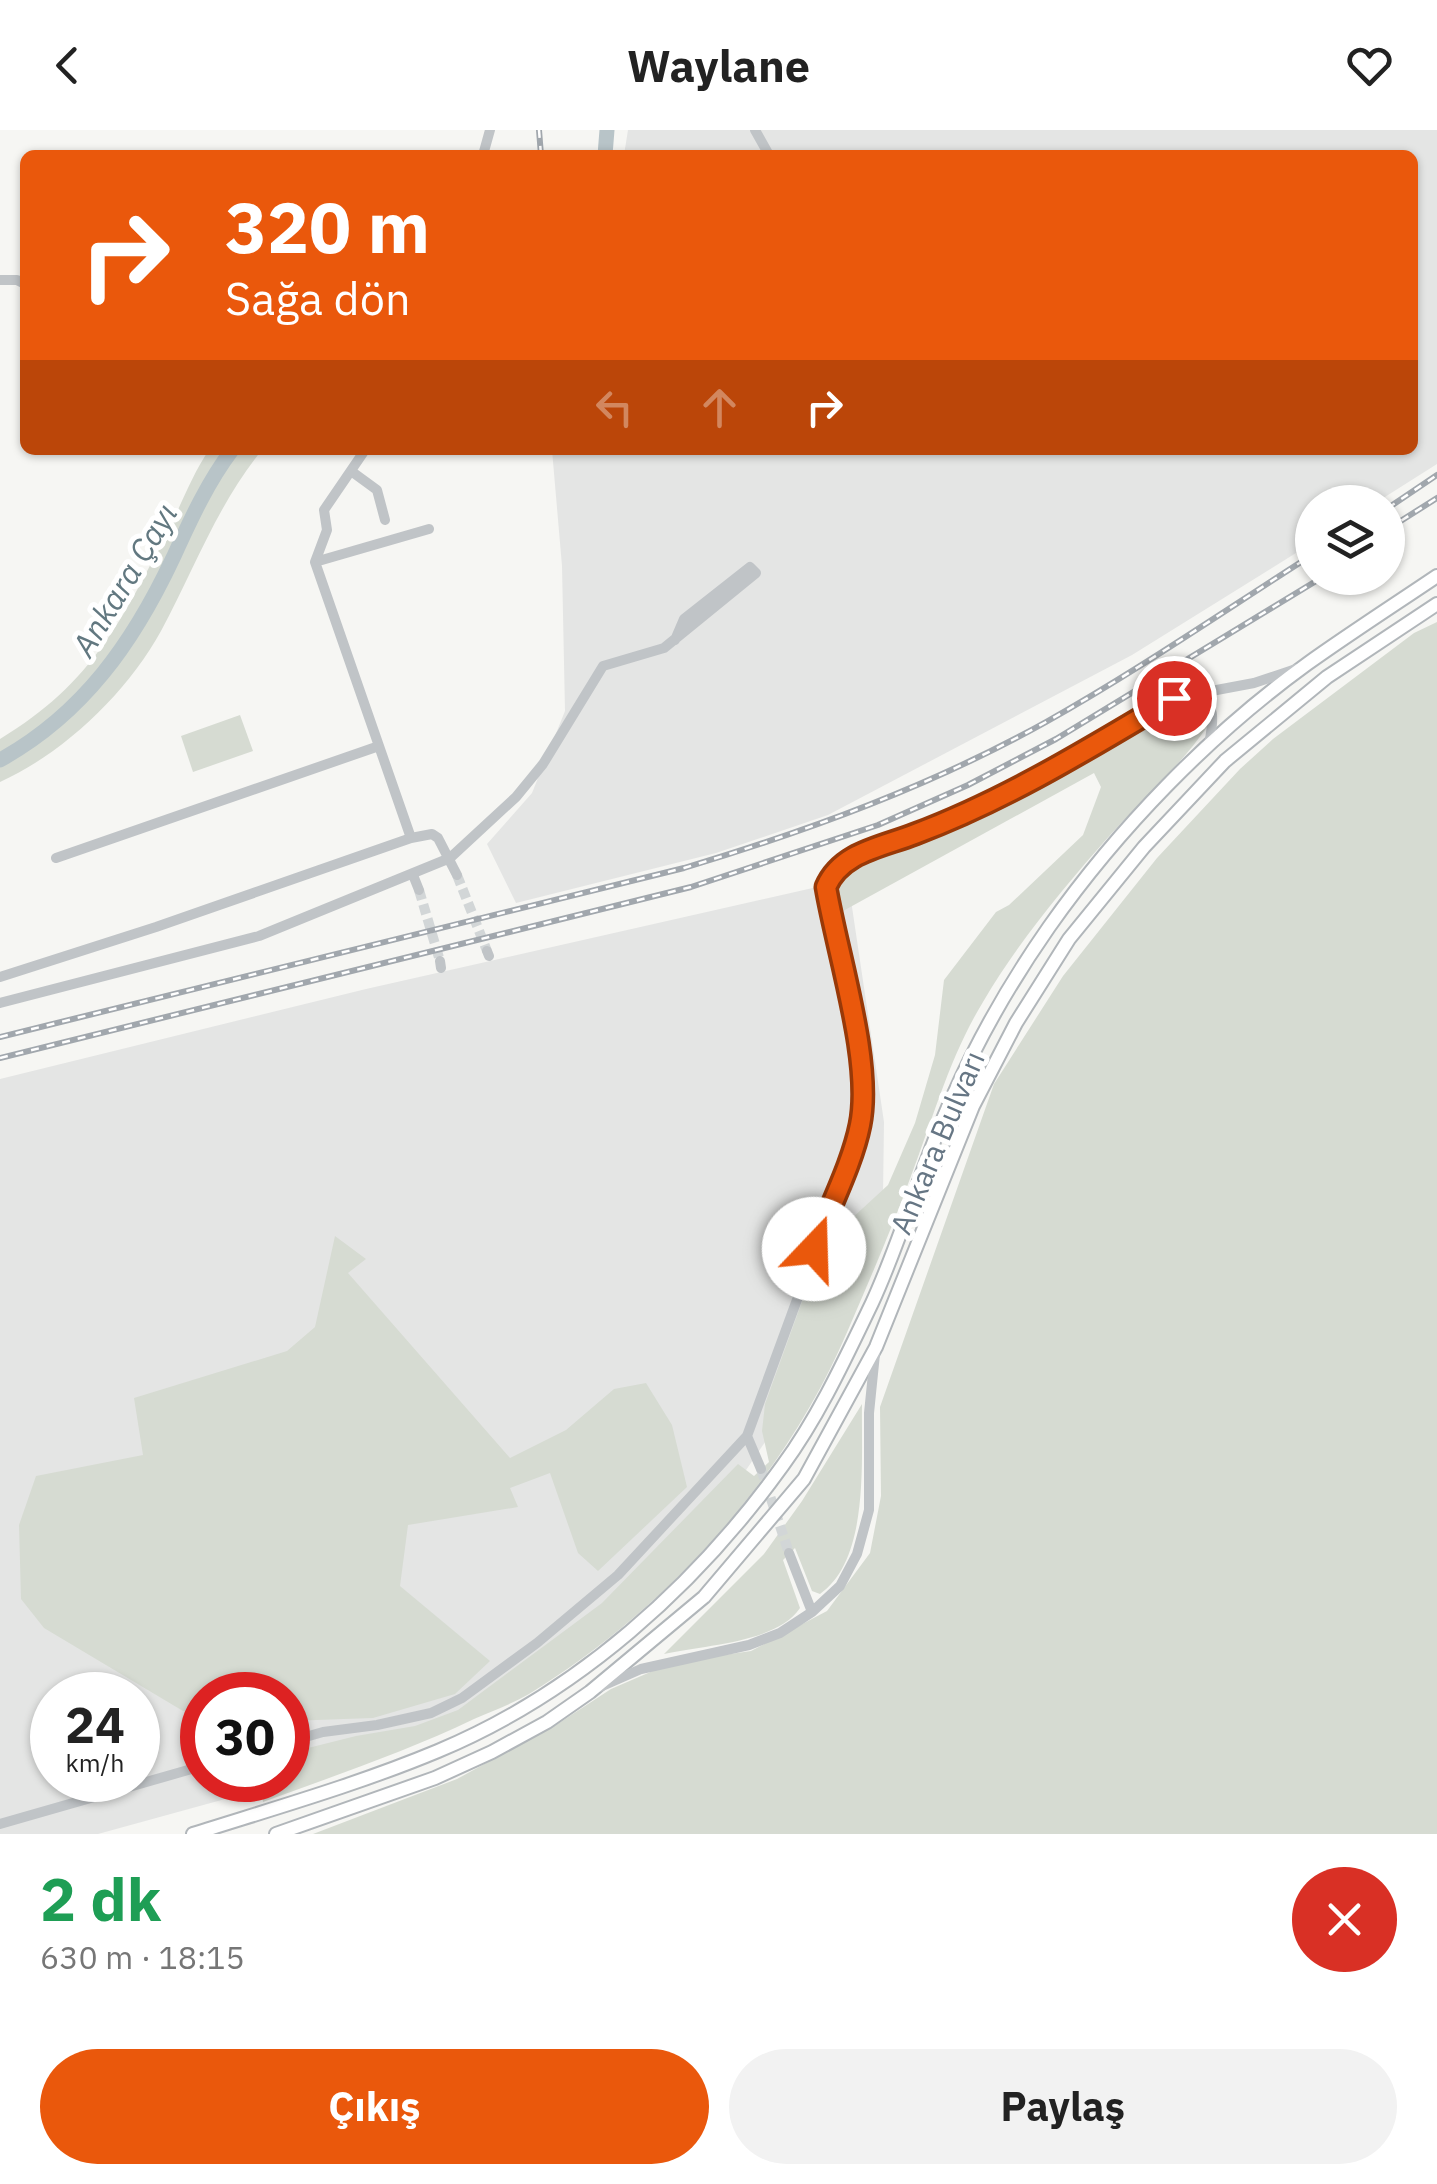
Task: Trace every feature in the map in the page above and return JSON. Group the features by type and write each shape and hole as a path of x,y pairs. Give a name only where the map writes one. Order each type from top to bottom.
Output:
{"main road":[{"name":"Ankara Bulvarı","path":"193,1834 342,1786 457,1742 536,1701 616,1644 687,1580 784,1464 832,1382 874,1299 952,1098 995,1012 1049,926 1095,869 1209,745 1304,666 1437,576"},
{"name":"Ankara Bulvarı","path":"276,1834 356,1808 492,1752 547,1722 590,1692 704,1597 804,1479 876,1346 973,1106 1016,1023 1069,939 1144,847 1225,762 1327,678 1437,604"}],"street":[{"path":"362,455 324,510 327,530 314,562 411,838"},
{"path":"351,471 378,490 385,520"},
{"path":"314,562 429,530"},
{"path":"0,1003 259,936 450,858 504,810 543,764 604,666 664,648 674,640 756,573 750,566 684,619 674,640"},
{"path":"310,1736 431,1713 462,1698 537,1643 618,1575 747,1436 860,1128 861,1074 826,887 834,869 857,855 985,804 1039,777 1174,698 1254,683 1304,666"},
{"path":"1198,691 1210,704 1213,720 1209,745"},
{"path":"56,858 379,746"},
{"path":"0,977 411,838 432,834 438,838 457,875"},
{"path":"413,875 418,890"},
{"path":"590,1692 641,1669 749,1646 780,1633 812,1612 840,1586 858,1554 869,1510 870,1383 876,1346"},
{"path":"747,1436 761,1469"},
{"path":"789,1554 812,1612"},
{"path":"0,1824 180,1772"}],"shaded area":[{"path":"628,130 1437,130 1437,464 1404,485 1295,485 1295,554 1132,655 828,815 716,853 516,903 487,844 532,793 565,711 562,566 552,455 1418,455 1418,150 625,150"},
{"path":"206,455 258,455 219,515 161,631 130,677 70,738 0,782 0,739 59,695 102,646 137,590"},
{"path":"1437,622 1437,1834 313,1834 457,1779 556,1725 611,1689 690,1660 751,1651 827,1611 870,1553 881,1496 880,1407 994,1084 1063,976 1157,858 1240,769 1273,739 1414,633"},
{"path":"1194,700 1203,701 1209,717 1207,727 1060,894 1011,958 971,1023 848,1330 822,1385 756,1489 674,1581 628,1623 529,1694 396,1753 310,1785 310,1748 415,1726 458,1710 602,1603 738,1464 754,1476 769,1462 762,1431 765,1404 834,1213 850,1220 888,1185 915,1123 935,1055 944,980 996,912 1009,905 1083,835 1101,787 1094,773 843,911 837,889 840,874 1103,753"},
{"path":"240,715 253,751 193,772 181,736"},
{"path":"848,880 884,1122 883,1195 801,1389 700,1538 476,1714 310,1774 310,1672 180,1672 180,1802 214,1802 98,1834 0,1834 0,1079 366,989"},
{"path":"335,1236 366,1259 348,1273 510,1458 566,1430 614,1389 646,1383 672,1425 687,1487 598,1571 578,1553 550,1473 510,1488 518,1507 408,1525 400,1586 490,1661 455,1694 373,1718 310,1720 310,1672 180,1672 180,1709 160,1697 160,1672 118,1672 44,1628 21,1599 19,1525 36,1476 143,1455 134,1398 287,1351 315,1327"},
{"path":"862,1404 861,1479 855,1533 836,1578 820,1594 812,1591 795,1548 783,1560 800,1608 789,1620 757,1636 664,1654 764,1554"}],"waterway":[{"name":"Ankara Çayı","path":"605,150 607,130"},
{"name":"Ankara Çayı","path":"0,760 56,721 103,674 141,619 207,489 229,455"}],"tunnel":[{"path":"457,875 487,951"},
{"path":"419,890 440,961"},
{"path":"761,1469 789,1553"}],"railway":[{"path":"539,130 541,150"},
{"path":"1405,497 1437,475"},
{"path":"1405,518 1437,498"},
{"path":"0,1037 684,868 824,822 959,766 1046,722 1295,566"},
{"path":"0,1058 691,887 878,825 968,785 1056,739 1295,594"}],"route":[{"path":"814,1249 860,1128 863,1105 850,1000 826,887 834,869 857,855 918,833 1039,777 1174,698"}]}
